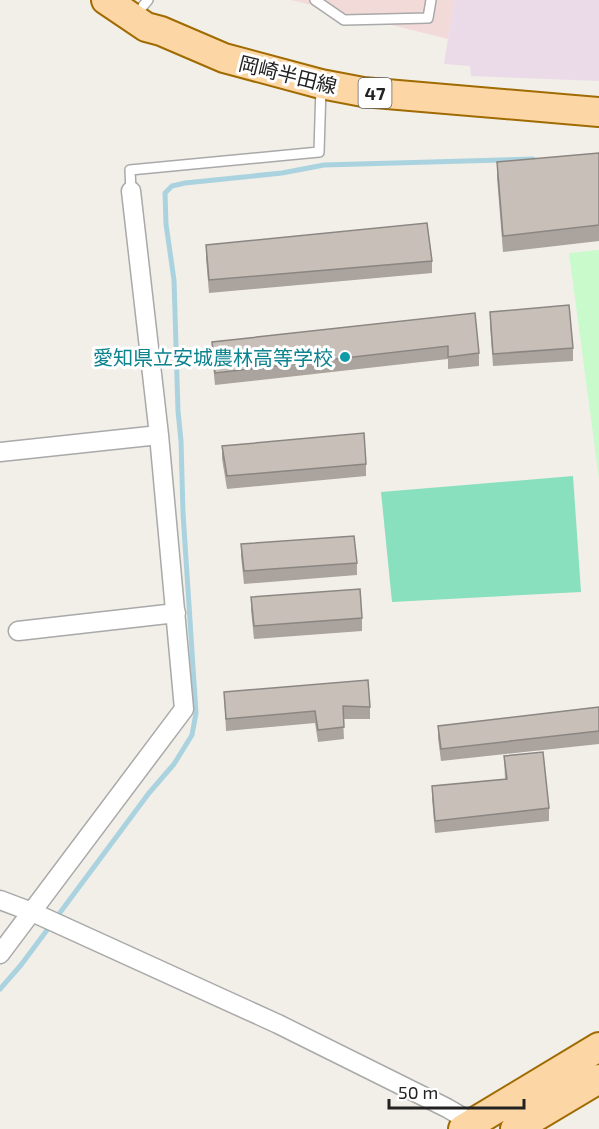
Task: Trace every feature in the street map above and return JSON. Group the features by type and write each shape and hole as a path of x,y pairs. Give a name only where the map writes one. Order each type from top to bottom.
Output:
{"main road":[{"name":"岡崎半田線","path":"106,0 146,27 161,31 224,58 321,84 363,92 599,112"},
{"path":"142,2 161,31"},
{"path":"474,1127 599,1047"},
{"path":"515,1129 599,1079"}],"street":[{"path":"0,954 184,709 159,435 131,191"},
{"path":"0,452 159,435"},
{"path":"18,630 176,613"},
{"path":"0,900 32,912 278,1024 447,1108 474,1127"}],"lane":[{"path":"315,0 344,20 428,18 431,0"},
{"path":"131,191 130,170 319,152 321,84"}],"shaded area":[{"path":"291,0 454,0 448,39"},
{"path":"454,0 599,0 599,81 471,76 470,66 444,64"}],"green space":[{"path":"599,250 599,479 569,253"},
{"path":"573,476 581,592 392,602 381,492"}],"building":[{"path":"599,153 599,225 503,236 497,162"},
{"path":"427,223 432,261 209,280 206,245"},
{"path":"569,305 573,348 493,354 490,312"},
{"path":"475,313 479,353 448,357 448,346 215,373 212,342"},
{"path":"364,433 366,464 227,476 222,446"},
{"path":"354,536 357,563 244,571 241,544"},
{"path":"360,589 362,618 254,626 251,597"},
{"path":"368,680 370,707 343,706 344,727 318,730 315,711 226,719 224,692"},
{"path":"599,707 599,731 441,749 438,726"},
{"path":"543,752 549,808 435,821 432,786 507,779 504,756"}],"waterway":[{"path":"0,989 21,965 149,793 174,764 192,735 196,713 183,513 174,280 166,224 165,193 172,186 185,183 282,173 324,165 533,159"}],"place":[{"name":"愛知県立安城農林高等学校","path":"345,357"}]}
